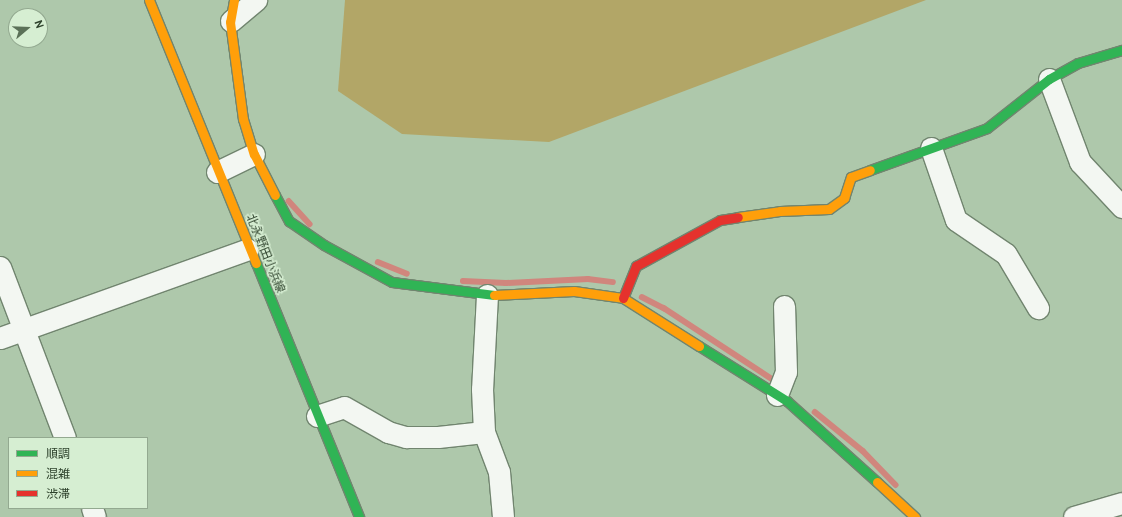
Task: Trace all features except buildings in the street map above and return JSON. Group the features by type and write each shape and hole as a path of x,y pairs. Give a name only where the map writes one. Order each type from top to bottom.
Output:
{"street":[{"name":"北永野田小浜線","path":"149,0 248,249 359,517"},
{"path":"246,3 230,21 243,119 254,154 289,221 324,245 392,282 487,295 574,291 623,298 777,395 841,448 915,517"},
{"path":"623,298 636,266 720,220 780,211 829,209 844,198 851,178 987,128 1049,79 1078,63 1122,50"},
{"path":"1049,79 1080,162 1122,207"},
{"path":"931,148 956,220 1006,254 1038,308"},
{"path":"217,172 254,154"},
{"path":"0,338 248,249"},
{"path":"0,267 25,329 65,437"},
{"path":"487,295 482,389 484,432 499,472 503,517"},
{"path":"777,395 786,372 784,306"},
{"path":"317,416 344,407 388,432 406,437 438,437 484,432"},
{"path":"1074,517 1122,503"}],"shaded area":[{"path":"345,0 926,0 549,142 402,134 338,91"}],"waterway":[{"path":"289,201 310,224"},
{"path":"378,262 407,274"},
{"path":"463,281 506,283 588,279 613,282"},
{"path":"642,297 664,308 775,381"},
{"path":"815,412 863,451 896,485"}],"traffic: fast":[{"path":"870,170 987,128 1049,79 1078,63 1122,50"},
{"path":"275,195 289,221 324,245 392,282 494,295"},
{"path":"256,263 359,517"},
{"path":"699,346 787,401 877,482"}],"traffic: slow":[{"path":"149,0 256,263"},
{"path":"234,0 230,22 243,119 254,154 275,195"},
{"path":"738,217 780,211 829,209 844,198 851,177 870,170"},
{"path":"494,295 574,291 623,298 699,346"},
{"path":"877,482 915,517"}],"traffic: jam":[{"path":"623,298 636,266 720,220 738,217"}]}
